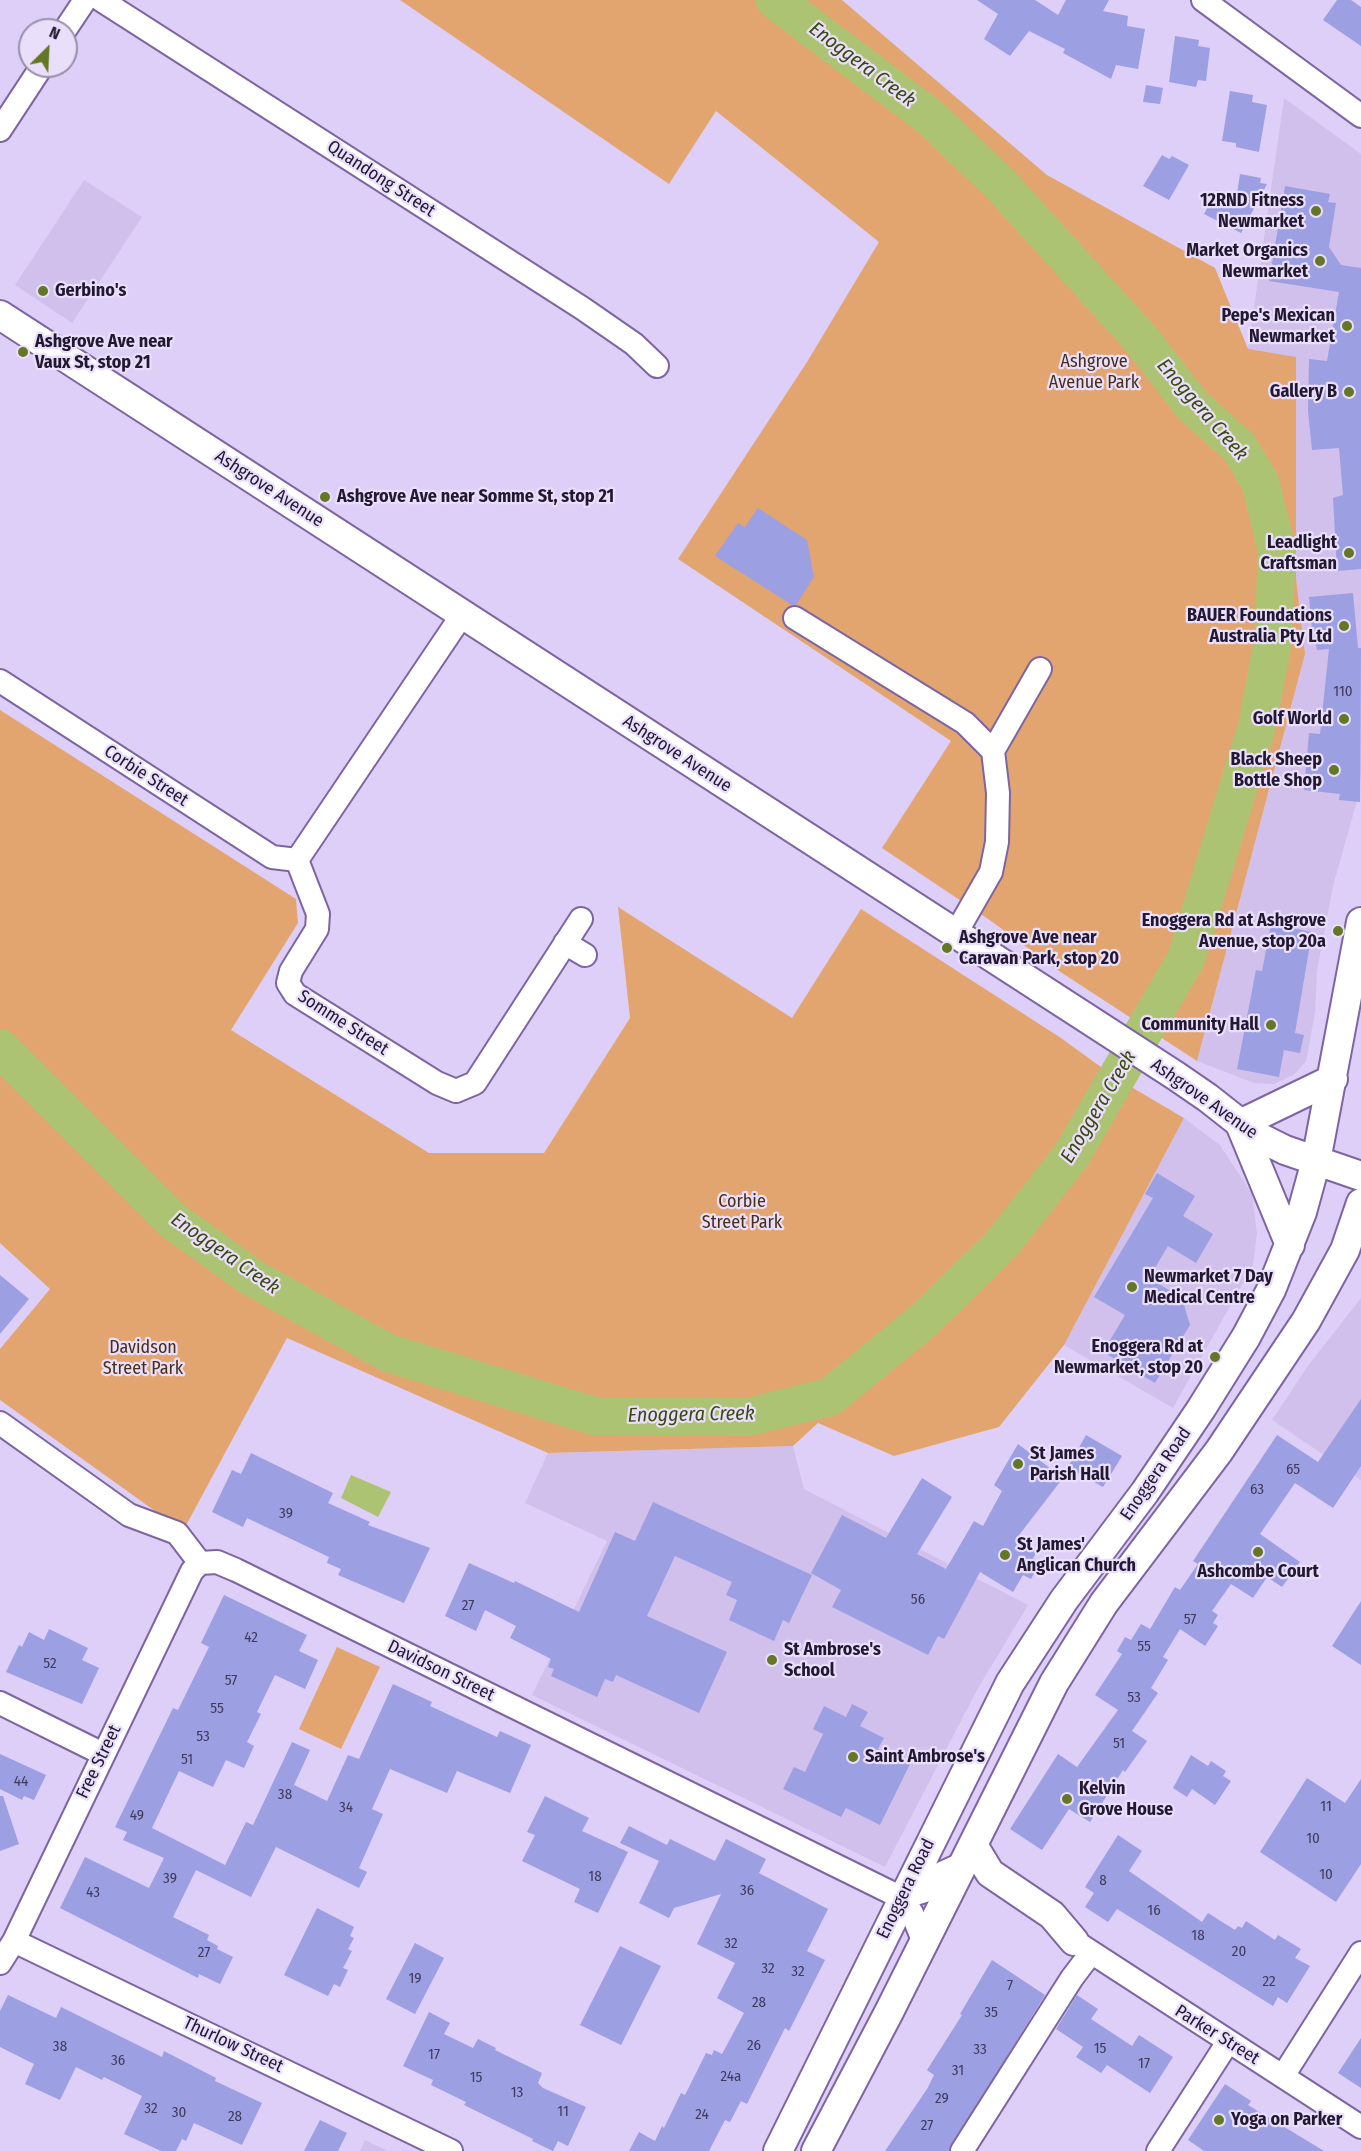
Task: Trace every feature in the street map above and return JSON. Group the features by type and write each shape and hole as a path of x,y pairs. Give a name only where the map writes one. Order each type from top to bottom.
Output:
{"main road":[{"name":"Ashgrove Avenue","path":"0,315 956,933 1067,1008 1208,1098 1265,1142 1361,1176"},
{"name":"Enoggera Road","path":"778,2151 1010,1683 1058,1609 1145,1492 1201,1409 1251,1327 1290,1245 1316,1161 1361,922"},
{"path":"1290,1245 1240,1124 1333,1079"},
{"name":"Enoggera Road","path":"816,2151 924,1943 1037,1714 1076,1646 1104,1603 1219,1451 1349,1261 1353,1230 1361,1203"},
{"path":"968,1854 990,1873 1052,1915 1082,1947"}],"street":[{"path":"73,18 84,0"},
{"name":"Quandong Street","path":"101,0 582,308 634,344 657,366"},
{"path":"1203,0 1361,116"},
{"path":"0,130 34,78"},
{"path":"297,860 462,615"},
{"path":"795,618 965,723 993,751"},
{"path":"956,933 991,872 997,842 998,793 993,751 1040,669"},
{"name":"Corbie Street","path":"0,681 272,857 297,860"},
{"name":"Somme Street","path":"297,860 318,914 317,929 291,971 288,983 295,994 437,1083 456,1091 475,1083 581,919"},
{"path":"566,943 585,955"},
{"path":"0,1423 129,1515 177,1533 200,1563"},
{"name":"Davidson Street","path":"200,1563 217,1562 236,1570 902,1898"},
{"name":"Free Street","path":"0,1963 14,1941 192,1571 200,1563"},
{"path":"0,1703 103,1754"},
{"path":"924,1943 912,1913 902,1898 925,1891 935,1876 968,1854"},
{"name":"Thurlow Street","path":"14,1941 439,2148"},
{"path":"962,2151 1072,1978 1082,1947"},
{"name":"Parker Street","path":"1082,1947 1361,2127"},
{"path":"1283,2076 1361,1953"},
{"path":"1158,2151 1228,2042"}],"shaded area":[{"path":"1284,98 1361,154 1361,772 1359,794 1333,886 1317,971 1315,1013 1306,1061 1295,1074 1274,1084 1254,1083 1197,1061 1305,654 1296,578 1248,349"},
{"path":"84,180 142,217 72,323 15,285"},
{"path":"1184,1118 1220,1145 1252,1194 1257,1234 1253,1265 1173,1408 1064,1345"},
{"path":"1361,1298 1361,1480 1272,1420 1307,1367"},
{"name":"St Ambrose's School","path":"793,1446 804,1489 1028,1605 977,1690 885,1867 532,1695 607,1541 525,1503 548,1453"},
{"path":"351,1475 391,1492 378,1517 341,1498"},
{"path":"365,2140 388,2151 360,2151"}],"green space":[{"name":"Ashgrove Avenue Park","path":"400,0 842,0 1047,175 1215,268 1248,349 1296,357 1296,578 1305,654 1197,1061 1059,971 991,921 882,848 951,741 678,559 807,362 879,242 716,111 669,184"},
{"name":"Corbie Street Park","path":"0,710 296,899 298,923 231,1030 429,1153 544,1153 630,1018 618,907 792,1018 861,909 1061,1038 1116,1078 1184,1118 1064,1345 999,1427 894,1456 818,1423 793,1446 548,1453 287,1338 183,1531 0,1400 0,1349 50,1289 0,1243"},
{"path":"337,1647 380,1667 341,1749 299,1729"}],"building":[{"path":"977,0 1035,0 1058,15 1066,0 1109,0 1103,11 1128,16 1127,26 1145,29 1138,69 1116,65 1111,79 1063,53 1065,49 1029,31 1010,56 984,39 998,14"},
{"path":"1337,0 1351,0 1361,7 1361,46 1323,20"},
{"path":"1175,36 1199,40 1198,46 1210,48 1206,81 1198,80 1196,87 1169,82"},
{"path":"1146,85 1163,88 1160,104 1143,102"},
{"path":"1230,91 1253,95 1252,102 1267,105 1259,152 1236,147 1236,143 1222,141"},
{"path":"1162,155 1169,159 1172,156 1189,165 1169,200 1143,186"},
{"path":"1240,174 1261,178 1260,183 1267,184 1241,233 1204,214 1217,190 1236,200"},
{"path":"1285,186 1330,194 1328,202 1336,203 1329,247 1341,265 1361,268 1361,569 1337,571 1333,498 1343,495 1339,448 1312,450 1308,411 1309,359 1327,361 1339,292 1269,281"},
{"path":"758,508 807,540 814,577 796,605 792,605 715,556 738,523 745,527"},
{"path":"1353,593 1358,648 1361,648 1360,802 1339,800 1340,794 1304,790 1309,733 1320,734 1329,649 1317,650 1315,640 1313,640 1309,597"},
{"name":"Community Hall","path":"1271,924 1312,932 1295,1033 1304,1035 1300,1053 1284,1050 1279,1077 1237,1069 1256,970 1262,971"},
{"name":"Newmarket 7 Day Medical Centre","path":"1157,1173 1195,1196 1183,1216 1213,1234 1196,1263 1168,1246 1149,1278 1182,1298 1190,1325 1155,1383 1103,1352 1125,1315 1094,1297 1153,1198 1145,1194"},
{"path":"0,1275 29,1299 0,1334"},
{"path":"1361,1399 1361,1466 1333,1508 1295,1483 1260,1534 1300,1562 1282,1587 1267,1577 1253,1598 1231,1584 1212,1611 1218,1615 1213,1623 1218,1626 1205,1646 1180,1629 1163,1657 1168,1660 1151,1688 1158,1693 1132,1731 1147,1741 1125,1772 1123,1770 1090,1822 1069,1809 1042,1850 1010,1829 1058,1754 1077,1767 1118,1710 1095,1695 1122,1654 1117,1651 1125,1637 1131,1640 1141,1624 1150,1629 1175,1587 1180,1590 1198,1564 1193,1561 1277,1435 1318,1462"},
{"path":"1086,1435 1122,1456 1103,1487 1068,1467"},
{"path":"1018,1444 1063,1478 1016,1539 1037,1552 1033,1558 1040,1563 1031,1579 1023,1575 1013,1592 980,1572 944,1639 938,1636 928,1655 832,1607 841,1590 811,1573 842,1515 886,1538 922,1478 952,1497 917,1554 946,1569 974,1521 983,1526 1002,1491 994,1485"},
{"path":"251,1453 333,1493 328,1503 370,1522 368,1525 430,1548 404,1603 338,1575 341,1569 327,1563 329,1557 247,1518 243,1527 212,1512 232,1470 241,1474"},
{"path":"653,1502 812,1575 789,1623 783,1620 774,1641 729,1620 737,1600 726,1595 732,1582 675,1556 647,1616 727,1652 699,1713 616,1675 613,1682 605,1679 597,1697 551,1676 554,1669 548,1667 551,1659 510,1638 516,1626 485,1610 476,1631 445,1616 469,1563 514,1583 515,1581 579,1612 615,1532 635,1541"},
{"path":"224,1595 307,1635 299,1651 318,1660 305,1689 275,1675 257,1712 261,1714 247,1742 254,1746 244,1768 226,1760 213,1787 179,1771 152,1828 225,1865 246,1822 253,1825 292,1742 310,1750 294,1785 327,1801 348,1755 359,1759 393,1684 432,1702 430,1706 497,1737 500,1731 531,1745 510,1793 457,1771 447,1793 390,1769 372,1809 383,1814 359,1868 367,1872 359,1888 276,1847 251,1897 196,1870 173,1917 209,1935 207,1940 218,1946 217,1949 233,1957 220,1984 199,1974 198,1978 60,1908 85,1857 149,1888 164,1858 123,1840 127,1832 115,1827 173,1708 178,1710 209,1647 201,1643"},
{"path":"1361,1601 1361,1665 1332,1646"},
{"path":"49,1629 88,1648 82,1660 99,1668 82,1704 6,1672 19,1645 22,1647 29,1632 44,1640"},
{"name":"Saint Ambrose's","path":"852,1704 868,1712 860,1726 884,1738 878,1749 910,1764 880,1825 846,1808 841,1817 783,1789 794,1767 805,1772 823,1734 813,1729 824,1706 846,1717"},
{"path":"0,1754 46,1775 34,1800 24,1796 22,1800 0,1789"},
{"path":"1191,1755 1208,1766 1211,1761 1226,1771 1223,1776 1231,1781 1215,1805 1192,1789 1187,1797 1173,1788"},
{"path":"1307,1778 1345,1803 1361,1779 1361,1864 1336,1902 1260,1852"},
{"path":"0,1796 3,1796 19,1844 0,1851"},
{"path":"545,1796 589,1818 582,1831 628,1852 598,1913 574,1902 580,1889 522,1861 535,1835 527,1832"},
{"path":"629,1826 667,1845 670,1839 715,1861 726,1839 766,1859 759,1873 828,1909 807,1951 825,1960 789,2031 785,2028 747,2104 741,2101 730,2122 725,2120 709,2151 629,2151 639,2132 655,2141 681,2093 685,2095 706,2053 712,2055 714,2050 722,2054 744,2013 717,1998 735,1963 697,1944 721,1894 674,1908 669,1918 639,1903 659,1861 620,1843"},
{"path":"1118,1835 1142,1851 1129,1871 1202,1922 1208,1913 1235,1930 1238,1926 1242,1928 1246,1921 1275,1940 1278,1935 1301,1949 1295,1958 1310,1966 1287,2003 1278,1997 1273,2006 1117,1909 1108,1922 1085,1907 1094,1893 1085,1887"},
{"path":"317,1908 354,1927 350,1936 354,1938 348,1949 352,1951 343,1968 348,1970 340,1987 334,1984 328,1996 284,1975"},
{"path":"415,1943 444,1958 415,2014 386,1999"},
{"path":"620,1946 661,1966 621,2045 580,2025"},
{"path":"992,1960 1045,1995 949,2151 885,2151 927,2089 934,2075 927,2070 962,2015 960,2014"},
{"path":"8,1995 56,2018 61,2007 162,2057 164,2051 216,2078 215,2081 262,2103 242,2145 194,2123 186,2141 182,2139 176,2151 161,2151 124,2134 142,2096 104,2077 102,2080 76,2067 60,2100 25,2084 34,2064 0,2047 0,2011"},
{"path":"1077,1995 1098,2009 1091,2019 1132,2046 1139,2035 1173,2057 1150,2093 1107,2065 1101,2073 1076,2057 1083,2047 1056,2029"},
{"path":"429,2012 450,2023 444,2034 473,2048 478,2039 496,2048 495,2050 542,2073 538,2083 543,2088 586,2107 568,2146 558,2141 553,2151 532,2141 533,2139 464,2105 466,2102 431,2085 433,2080 403,2066"},
{"path":"1361,2038 1361,2088 1338,2073"},
{"path":"1225,2084 1251,2101 1248,2105 1324,2151 1204,2151 1188,2140"},
{"path":"320,2120 347,2133 338,2151 304,2151"}],"waterway":[{"name":"Enoggera Creek","path":"0,1048 172,1220 251,1277 388,1353 594,1416 748,1417 830,1397 924,1320 1001,1245 1071,1156 1186,959 1257,726 1273,640 1277,550 1260,482 1239,447 1193,406 1140,338 1001,185 931,118 775,0"}],"place":[{"name":"12RND Fitness Newmarket","path":"1316,211"},
{"name":"Market Organics Newmarket","path":"1320,261"},
{"name":"Gerbino's","path":"43,291"},
{"name":"Pepe's Mexican Newmarket","path":"1347,326"},
{"name":"Ashgrove Ave near Vaux St, stop 21","path":"23,352"},
{"name":"Gallery B","path":"1349,392"},
{"name":"Ashgrove Ave near Somme St, stop 21","path":"325,497"},
{"name":"Leadlight Craftsman","path":"1349,553"},
{"name":"BAUER Foundations Australia Pty Ltd","path":"1344,626"},
{"name":"Golf World","path":"1344,719"},
{"name":"Black Sheep Bottle Shop","path":"1334,770"},
{"name":"Enoggera Rd at Ashgrove Avenue, stop 20a","path":"1338,931"},
{"name":"Ashgrove Ave near Caravan Park, stop 20","path":"947,948"},
{"name":"Community Hall","path":"1271,1025"},
{"name":"Newmarket 7 Day Medical Centre","path":"1132,1287"},
{"name":"Enoggera Rd at Newmarket, stop 20","path":"1215,1357"},
{"name":"St James Parish Hall","path":"1018,1464"},
{"name":"Ashcombe Court","path":"1258,1552"},
{"name":"St James' Anglican Church","path":"1005,1555"},
{"name":"St Ambrose's School","path":"772,1660"},
{"name":"Saint Ambrose's","path":"853,1757"},
{"name":"Kelvin Grove House","path":"1067,1799"},
{"name":"Yoga on Parker","path":"1219,2120"}],"park label":[{"name":"Davidson Street Park","path":"143,1358"}]}
